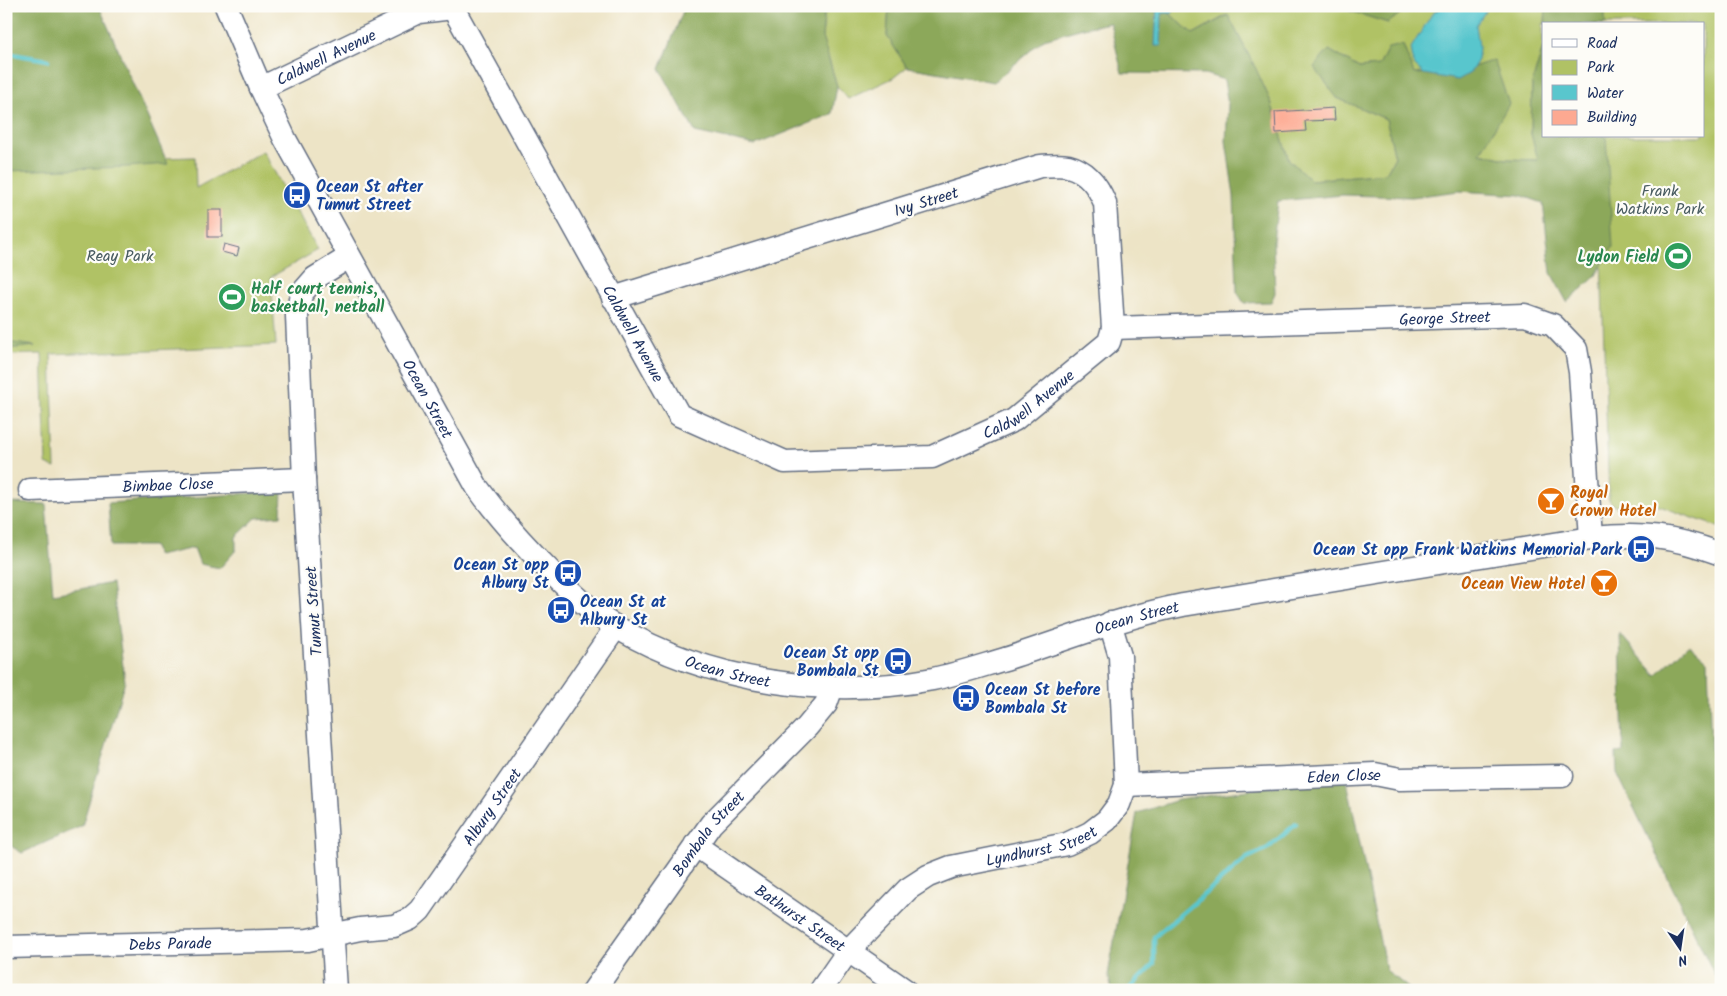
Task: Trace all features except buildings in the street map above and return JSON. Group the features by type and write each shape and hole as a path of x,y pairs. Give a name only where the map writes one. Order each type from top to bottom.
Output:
{"street":[{"name":"Ocean Street","path":"226,6 285,139 477,487 499,518 564,585 596,613 616,627 666,652 717,669 757,679 832,687 886,685 934,679 978,667 1145,612 1590,538 1625,535 1668,538 1694,544 1721,554"},
{"name":"Caldwell Avenue","path":"261,88 419,12 454,7 679,415 785,462 932,457 1014,420 1109,342 1113,328"},
{"name":"Ivy Street","path":"613,298 1040,166 1068,166 1085,174 1098,186 1105,204 1113,328"},
{"name":"Tumut Street","path":"336,990 304,479 297,316 301,294 315,278 350,257"},
{"name":"George Street","path":"1113,328 1525,315 1553,325 1576,349 1580,372 1590,538"},
{"name":"Bimbae Close","path":"30,490 304,479"},
{"name":"Lyndhurst Street","path":"821,990 848,951 908,889 928,876 950,867 1067,844 1090,833 1107,820 1119,804 1126,785 1120,656 1110,623"},
{"name":"Albury Street","path":"333,936 360,930 394,926 410,919 420,910 616,627"},
{"name":"Bombala Street","path":"594,990 711,824 807,727 826,704 832,687"},
{"name":"Eden Close","path":"1126,785 1375,774 1400,779 1562,776"},
{"name":"Bathurst Street","path":"695,845 905,990"},
{"name":"Debs Parade","path":"6,947 308,940 333,936"}],"green space":[{"path":"6,6 99,6 168,164 6,171"},
{"path":"685,6 825,6 822,37 837,86 832,114 755,145 695,132 660,69"},
{"path":"825,6 889,6 887,36 907,67 893,78 848,99 837,86 822,37"},
{"path":"889,6 1161,6 1193,34 1228,15 1271,102 1289,160 1311,180 1386,173 1395,157 1386,119 1337,98 1314,67 1329,50 1359,68 1379,66 1388,48 1403,45 1414,74 1459,72 1494,60 1509,104 1480,153 1506,159 1538,160 1531,134 1532,84 1542,50 1542,138 1606,138 1613,247 1595,277 1567,302 1551,273 1543,203 1520,195 1459,191 1412,197 1343,195 1278,201 1273,242 1275,293 1271,302 1244,303 1237,292 1234,196 1226,141 1228,105 1224,80 1205,74 1122,73 1110,23 1083,28 1044,39 994,82 907,67 887,36"},
{"path":"1161,6 1343,6 1345,9 1388,23 1410,6 1546,6 1545,22 1542,22 1542,50 1532,84 1531,134 1539,160 1506,159 1480,153 1508,104 1459,72 1414,74 1388,48 1379,66 1359,68 1329,50 1337,98 1386,119 1395,157 1386,173 1311,180 1289,160 1271,102 1227,15 1193,34"},
{"path":"1343,6 1410,6 1388,23 1344,9"},
{"path":"1546,6 1605,6 1605,22 1545,22"},
{"name":"Frank Watkins Park","path":"1593,6 1721,6 1721,528 1654,504 1620,510 1609,500 1597,138 1704,138 1704,22 1593,22"},
{"name":"Reay Park","path":"263,151 318,250 271,277 276,345 51,354 55,468 46,464 42,354 6,355 6,162 195,157 196,188"},
{"path":"6,342 35,346 6,349"},
{"path":"282,491 281,516 256,518 236,537 236,550 220,568 200,564 194,548 158,556 153,546 111,546 108,503"},
{"path":"6,503 46,504 53,594 112,583 125,681 82,826 22,853 6,843"},
{"path":"1620,634 1656,675 1689,644 1708,661 1711,750 1721,771 1721,988 1617,773 1616,753 1623,752"},
{"path":"1346,776 1386,970 1411,990 1112,990 1108,975 1137,813 1178,800"}],"water":[{"path":"1157,6 1173,6 1173,13 1162,13 1161,46 1155,46"},
{"path":"1443,6 1489,6 1476,25 1479,46 1478,60 1470,73 1458,80 1424,74 1414,65 1411,48 1432,14"}],"waterway":[{"path":"6,53 48,60"},
{"path":"1128,990 1154,964 1154,937 1247,858 1268,848 1296,824"}],"place":[{"name":"Ocean St after Tumut Street","path":"297,195"},
{"name":"Lydon Field","path":"1678,256"},
{"name":"Half court tennis, basketball, netball","path":"232,297"},
{"name":"Royal Crown Hotel","path":"1551,501"},
{"name":"Ocean St opp Frank Watkins Memorial Park","path":"1641,549"},
{"name":"Ocean St opp Albury St","path":"568,573"},
{"name":"Ocean View Hotel","path":"1604,583"},
{"name":"Ocean St at Albury St","path":"561,610"},
{"name":"Ocean St opp Bombala St","path":"898,661"},
{"name":"Ocean St before Bombala St","path":"966,698"}]}
